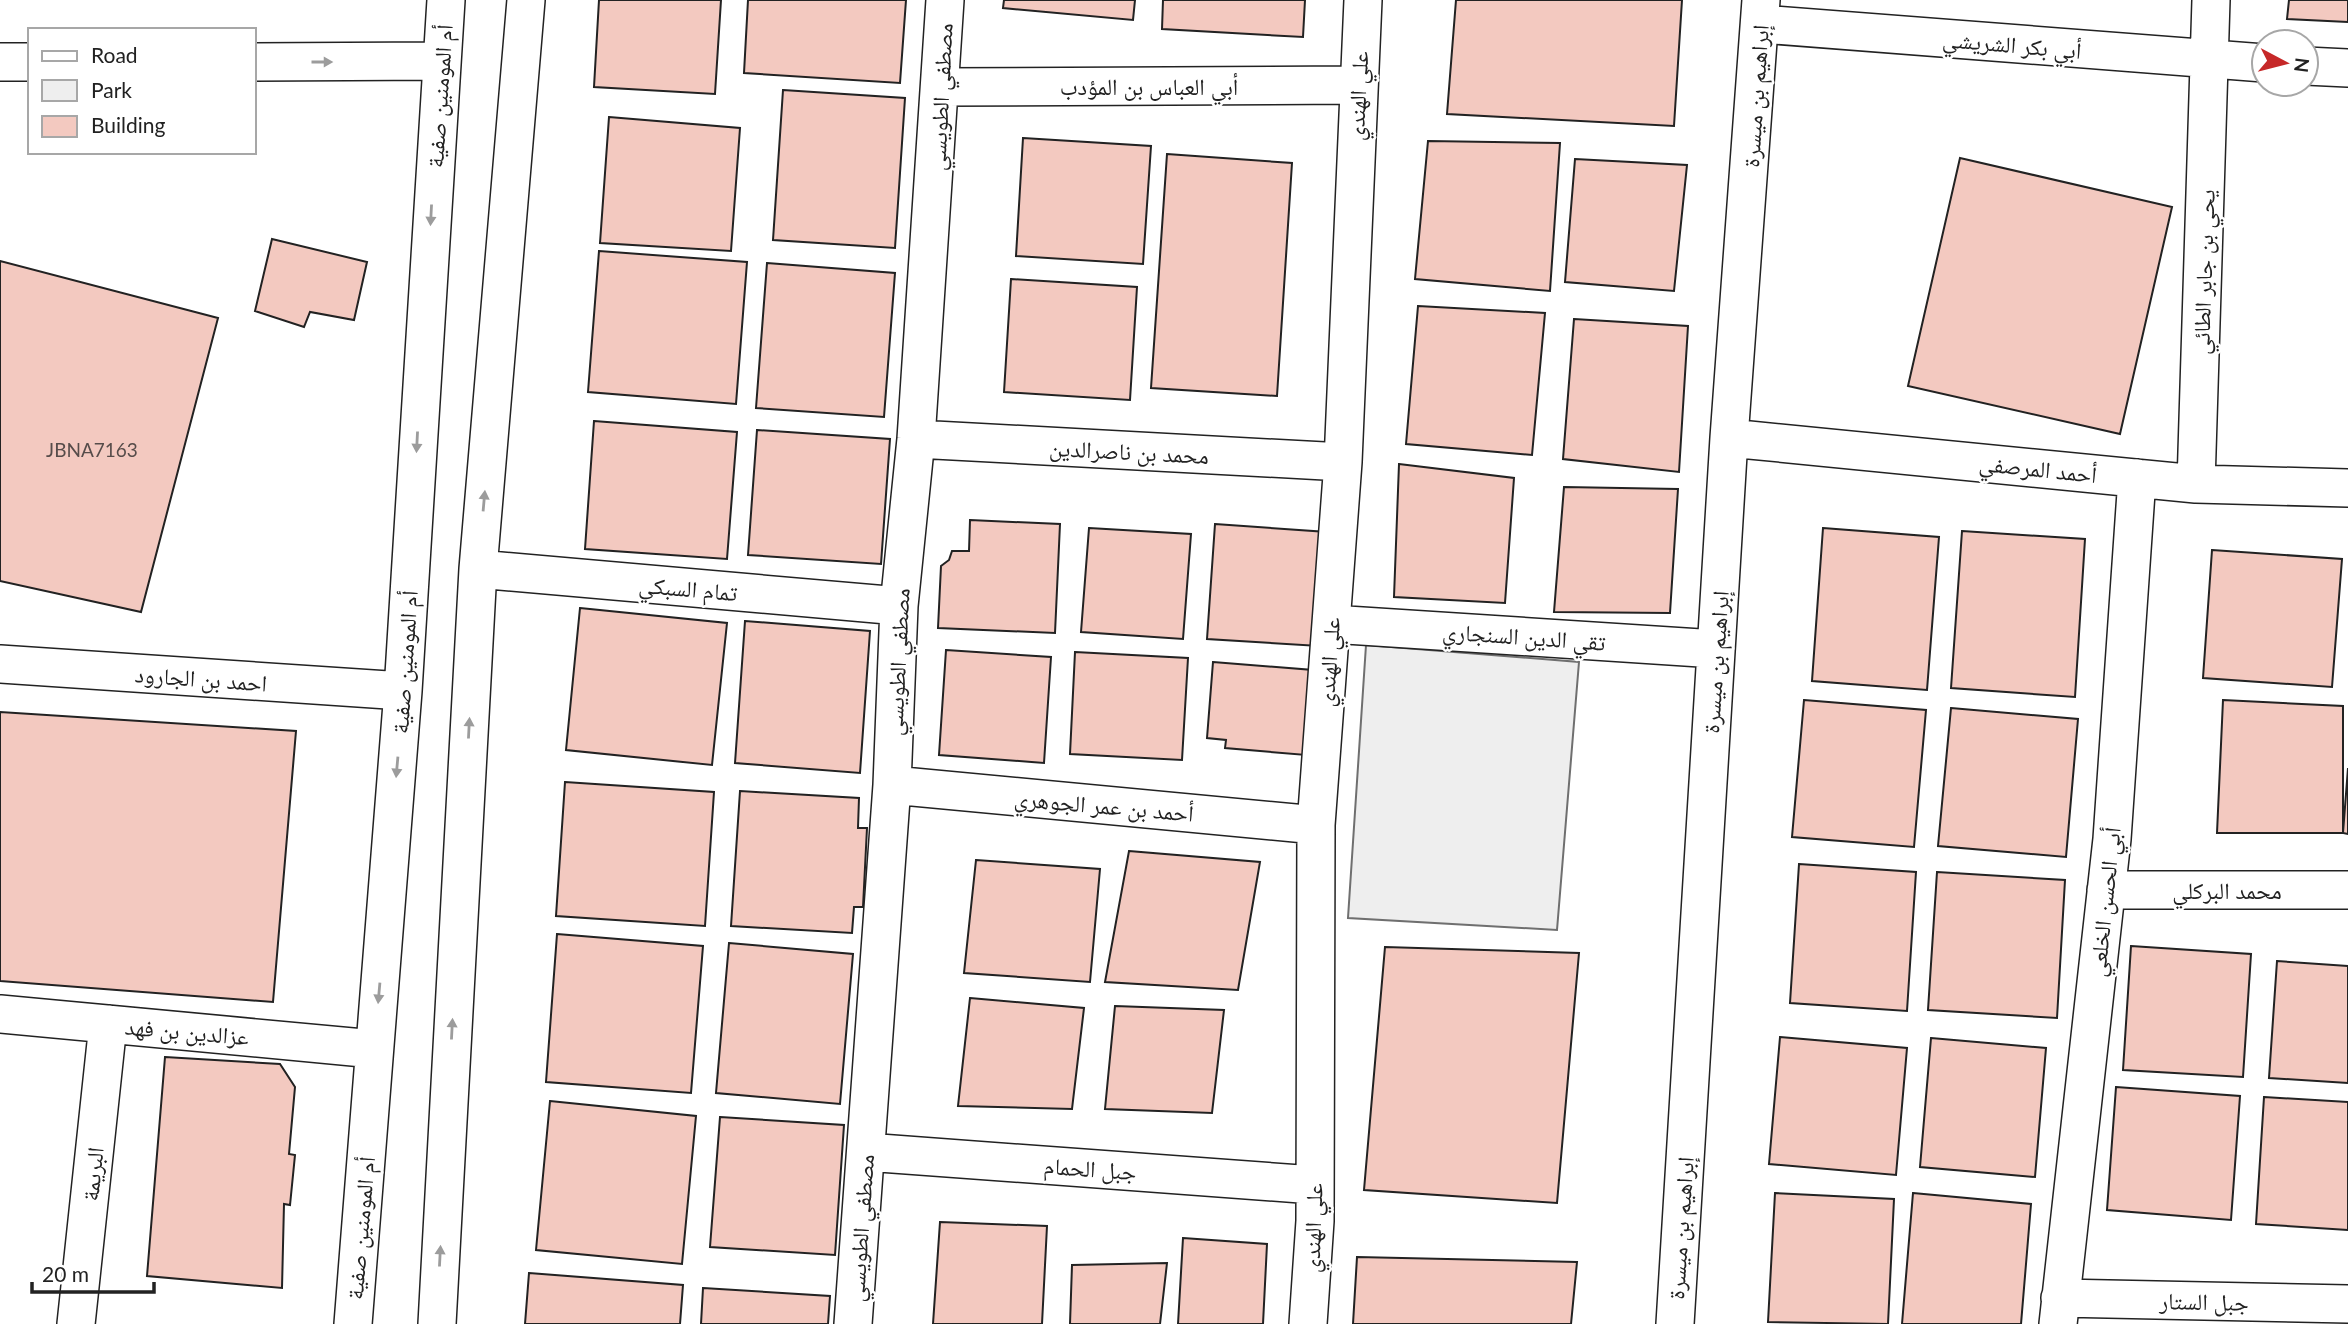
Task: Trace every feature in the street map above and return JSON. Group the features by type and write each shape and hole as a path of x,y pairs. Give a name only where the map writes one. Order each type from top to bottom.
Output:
{"street":[{"name":"أم المومنين صفية","path":"353,1324 403,691 440,61 446,0"},
{"path":"437,1324 478,569 526,0"},
{"name":"مصطفي الطويسي","path":"853,1324 892,785 899,606 916,439 945,0"},
{"name":"علي الهندي","path":"1308,1324 1314,1185 1317,825 1343,462 1357,85 1363,0"},
{"name":"يحي بن جابر الطائي","path":"2196,484 2211,0"},
{"name":"أبي بكر الشريشي","path":"1761,12 2250,62"},
{"name":"إبراهيم بن ميسرة","path":"1675,1324 1729,438 1761,12"},
{"path":"256,62 440,61"},
{"path":"0,62 28,62"},
{"path":"2320,67 2348,68"},
{"name":"أبي العباس بن المؤدب","path":"941,87 1357,85"},
{"name":"أحمد المرصفي","path":"1729,438 2196,484 2348,488"},
{"name":"محمد بن ناصرالدين","path":"916,439 1343,462"},
{"name":"أبي الحسن الخلعي","path":"2059,1311 2106,890 2137,478"},
{"name":"تمام السبكي","path":"478,569 899,606"},
{"name":"تقي الدين السنجاري","path":"1331,624 1716,649"},
{"name":"احمد بن الجارود","path":"0,664 403,691"},
{"name":"أحمد بن عمر الجوهري","path":"892,785 1317,825"},
{"name":"محمد البركلي","path":"2106,890 2348,890"},
{"name":"عزالدين بن فهد","path":"0,1014 374,1049"},
{"name":"البريمة","path":"76,1324 108,1024"},
{"name":"جبل الحمام","path":"866,1152 1314,1185"},
{"name":"جبل الستار","path":"2059,1311 2348,1304"}],"green space":[{"path":"1366,645 1579,662 1557,930 1348,918"}],"building":[{"path":"599,0 721,0 715,94 594,87"},
{"path":"748,0 906,0 900,83 744,73"},
{"path":"1004,0 1135,0 1133,20 1003,8"},
{"path":"1163,0 1305,0 1303,37 1162,29"},
{"path":"1456,0 1682,0 1674,126 1447,114"},
{"path":"2289,0 2348,0 2348,22 2287,19"},
{"path":"783,90 905,98 895,248 773,240"},
{"path":"609,117 740,128 731,251 600,243"},
{"path":"1023,138 1151,146 1143,264 1016,256"},
{"path":"1428,141 1560,143 1550,291 1415,279"},
{"path":"1167,154 1292,163 1277,396 1151,388"},
{"path":"1960,158 2172,207 2120,434 1908,386"},
{"path":"1575,159 1687,165 1674,291 1565,282"},
{"path":"272,239 367,262 354,320 310,312 304,327 255,311"},
{"path":"599,251 747,262 736,404 588,392"},
{"path":"0,261 218,318 141,612 0,581"},
{"path":"767,263 895,273 884,417 756,408"},
{"path":"1011,279 1137,287 1130,400 1004,392"},
{"path":"1418,306 1545,313 1532,455 1406,444"},
{"path":"1574,319 1688,326 1679,472 1563,459"},
{"path":"594,421 737,432 727,559 585,549"},
{"path":"757,430 890,439 881,564 748,555"},
{"path":"1399,464 1514,478 1505,603 1394,597"},
{"path":"1564,487 1678,489 1670,613 1554,612"},
{"path":"970,520 1060,524 1055,633 938,628 941,566 949,560 952,551 969,551"},
{"path":"1215,524 1327,532 1319,646 1207,639"},
{"path":"1089,528 1191,534 1183,639 1081,632"},
{"path":"1823,528 1939,537 1927,690 1812,681"},
{"path":"1962,531 2085,539 2075,697 1951,688"},
{"path":"2212,550 2342,559 2332,687 2203,678"},
{"path":"580,608 727,623 712,765 566,750"},
{"path":"745,621 870,631 860,773 735,763"},
{"path":"946,650 1051,657 1044,763 939,755"},
{"path":"1075,652 1188,658 1182,760 1070,754"},
{"path":"1213,662 1313,670 1306,755 1225,748 1226,740 1207,738"},
{"path":"1804,700 1926,710 1914,847 1792,837"},
{"path":"2223,700 2343,706 2343,833 2217,833"},
{"path":"1951,708 2078,719 2066,857 1938,846"},
{"path":"0,712 296,731 273,1002 0,981"},
{"path":"2348,768 2348,834 2343,833"},
{"path":"565,782 714,792 705,926 556,916"},
{"path":"740,791 859,798 858,828 867,828 863,907 854,907 852,933 731,926"},
{"path":"1129,851 1260,862 1238,990 1105,982"},
{"path":"976,860 1100,869 1090,982 964,973"},
{"path":"1799,864 1916,872 1907,1011 1790,1003"},
{"path":"1937,872 2065,880 2057,1018 1928,1010"},
{"path":"557,934 703,946 691,1093 546,1082"},
{"path":"729,943 853,954 840,1104 716,1093"},
{"path":"2131,946 2251,954 2243,1077 2123,1070"},
{"path":"1385,947 1579,953 1557,1203 1364,1190"},
{"path":"2277,961 2348,966 2348,1083 2269,1078"},
{"path":"970,998 1084,1008 1072,1109 958,1106"},
{"path":"1115,1006 1224,1010 1212,1113 1105,1109"},
{"path":"1780,1037 1907,1048 1896,1175 1769,1164"},
{"path":"1931,1038 2046,1048 2035,1177 1920,1167"},
{"path":"165,1057 280,1064 295,1087 289,1154 295,1155 290,1205 284,1204 282,1288 147,1276"},
{"path":"2116,1087 2240,1096 2231,1220 2107,1210"},
{"path":"2264,1097 2348,1102 2348,1230 2256,1224"},
{"path":"550,1101 696,1116 682,1264 536,1250"},
{"path":"720,1117 844,1125 835,1255 710,1247"},
{"path":"1775,1193 1894,1199 1888,1324 1768,1322"},
{"path":"1913,1193 2031,1204 2021,1324 1902,1324"},
{"path":"940,1222 1047,1226 1042,1324 933,1324"},
{"path":"1183,1238 1267,1244 1263,1324 1178,1324"},
{"path":"1357,1257 1577,1262 1571,1324 1353,1324"},
{"path":"1167,1263 1160,1324 1070,1324 1072,1265"},
{"path":"529,1273 683,1285 680,1324 525,1324"},
{"path":"703,1288 830,1296 828,1324 701,1324"}]}
